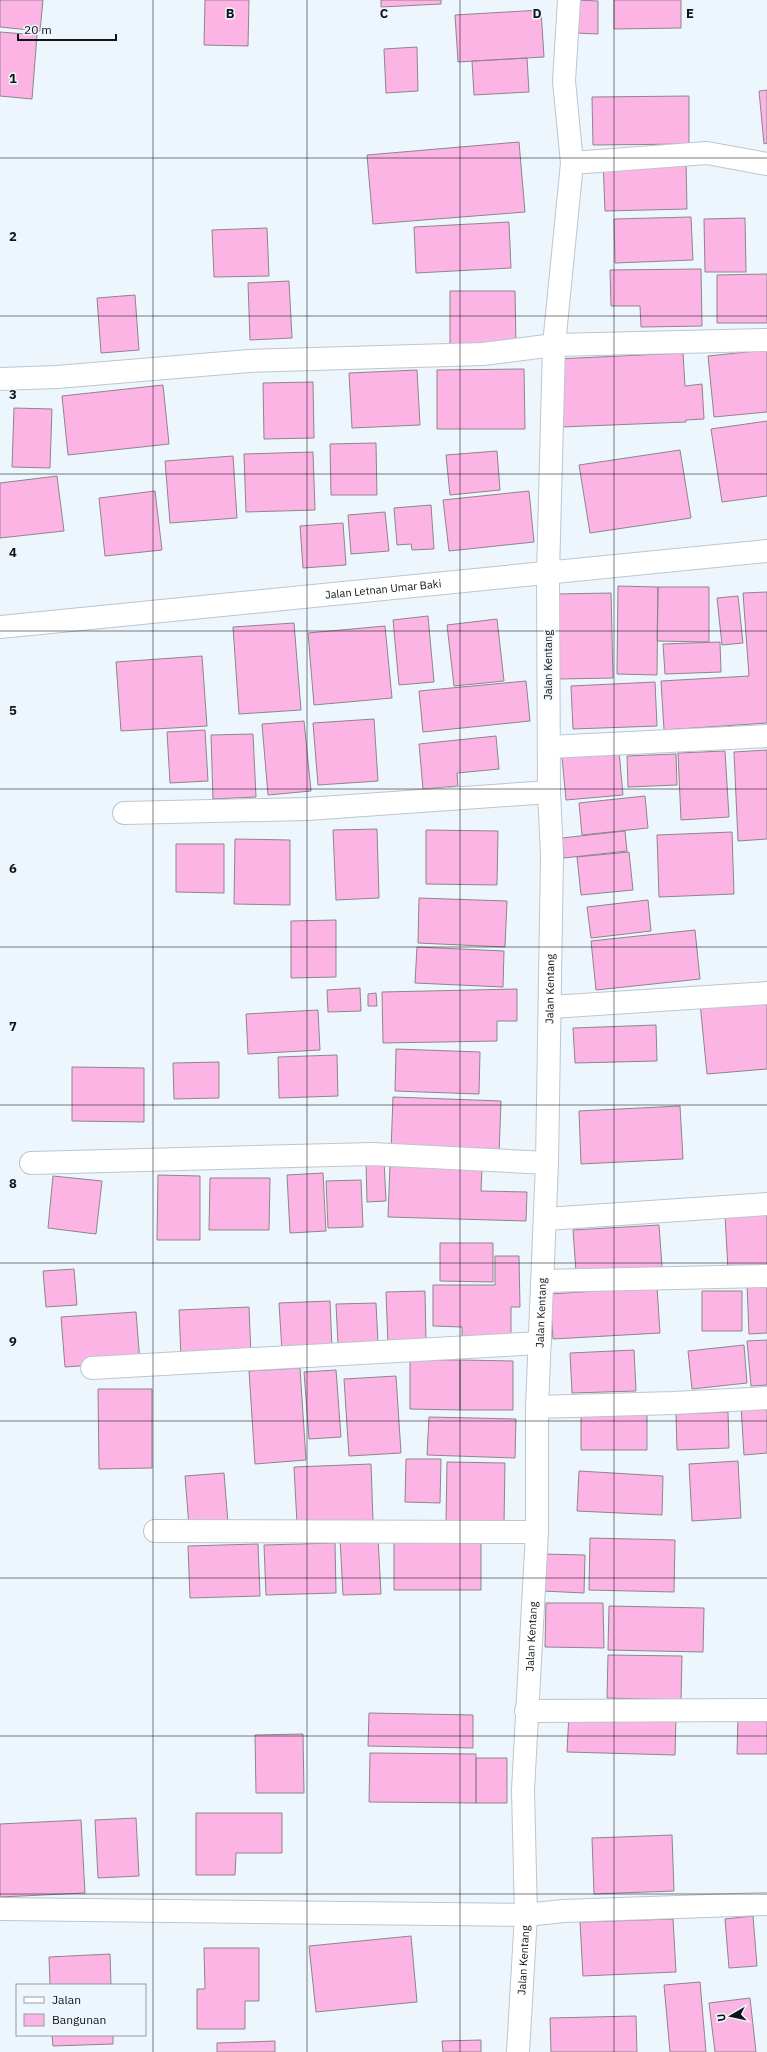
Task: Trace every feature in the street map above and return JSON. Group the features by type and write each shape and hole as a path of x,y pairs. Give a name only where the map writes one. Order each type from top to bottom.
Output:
{"street":[{"name":"Jalan Kentang","path":"518,2052 526,1915 523,1790 526,1711 537,1532 536,1407 546,1219 551,1007 552,856 549,792 548,574 554,345 572,163 564,81 569,0"},
{"path":"572,163 707,153 767,164"},
{"path":"0,380 249,361 482,354 554,345 767,340"},
{"name":"Jalan Letnan Umar Baki","path":"0,628 767,551"},
{"path":"549,747 767,736"},
{"path":"124,813 307,809 549,792"},
{"path":"551,1007 767,993"},
{"path":"30,1163 372,1154 547,1163"},
{"path":"546,1219 767,1204"},
{"path":"542,1281 767,1276"},
{"path":"92,1368 540,1343"},
{"path":"536,1407 674,1403 767,1398"},
{"path":"155,1531 537,1532"},
{"path":"526,1711 767,1710"},
{"path":"0,1909 526,1915 563,1911 767,1904"}],"building":[{"path":"0,0 43,0 40,31 0,27"},
{"path":"205,0 249,0 248,46 204,45"},
{"path":"381,0 441,0 441,4 381,7"},
{"path":"576,0 598,1 598,34 575,33"},
{"path":"614,0 681,0 681,28 614,29"},
{"path":"541,10 544,57 458,62 455,15"},
{"path":"0,32 37,35 32,99 0,96"},
{"path":"417,47 418,91 386,93 384,49"},
{"path":"527,58 529,92 474,95 472,61"},
{"path":"767,90 767,143 764,144 759,91"},
{"path":"689,96 689,144 593,145 592,97"},
{"path":"519,142 525,212 373,224 367,155"},
{"path":"686,160 687,209 605,211 603,162"},
{"path":"691,217 693,260 615,263 614,219"},
{"path":"745,218 746,272 705,272 704,219"},
{"path":"509,222 511,268 416,273 414,227"},
{"path":"267,228 269,276 214,277 212,230"},
{"path":"701,269 702,326 641,327 640,306 611,306 610,270"},
{"path":"767,274 767,323 717,323 717,275"},
{"path":"289,281 292,338 250,340 248,283"},
{"path":"450,291 515,291 516,345 450,345"},
{"path":"135,295 139,350 101,353 97,298"},
{"path":"767,350 767,412 714,417 708,356"},
{"path":"683,353 685,386 702,384 704,419 686,420 686,422 561,427 557,359"},
{"path":"524,369 525,429 437,429 437,370"},
{"path":"417,370 420,425 352,428 349,373"},
{"path":"313,382 314,438 264,439 263,383"},
{"path":"163,385 169,444 68,455 62,396"},
{"path":"14,408 52,409 50,468 12,467"},
{"path":"767,421 767,496 722,502 711,429"},
{"path":"376,443 377,495 331,495 330,444"},
{"path":"680,450 691,518 590,533 579,465"},
{"path":"497,451 500,490 450,495 446,455"},
{"path":"313,452 315,510 246,512 244,454"},
{"path":"233,456 237,518 170,523 165,461"},
{"path":"57,476 64,531 0,538 0,483"},
{"path":"155,491 162,550 105,556 99,498"},
{"path":"529,491 534,542 449,551 443,500"},
{"path":"431,505 434,549 412,550 411,544 397,545 394,508"},
{"path":"385,512 389,551 351,554 348,515"},
{"path":"343,523 346,565 303,568 300,526"},
{"path":"618,586 658,587 657,675 617,674"},
{"path":"658,587 709,587 709,642 657,641"},
{"path":"767,592 767,723 664,730 661,681 749,676 743,593"},
{"path":"611,593 613,678 558,679 556,594"},
{"path":"738,596 743,643 722,645 717,598"},
{"path":"428,616 434,682 399,685 393,620"},
{"path":"497,619 504,681 454,686 447,625"},
{"path":"294,623 301,710 239,714 233,627"},
{"path":"385,626 392,698 314,705 308,633"},
{"path":"720,642 721,672 665,674 663,644"},
{"path":"202,656 207,726 121,731 116,662"},
{"path":"526,681 530,721 423,732 419,691"},
{"path":"655,682 657,726 573,729 571,686"},
{"path":"374,719 378,781 318,785 313,723"},
{"path":"304,721 311,791 268,795 262,724"},
{"path":"205,730 208,781 170,783 167,732"},
{"path":"253,734 256,797 213,799 211,735"},
{"path":"496,736 499,769 457,773 458,786 423,789 419,744"},
{"path":"767,750 767,839 738,841 734,752"},
{"path":"619,751 623,795 566,800 562,757"},
{"path":"725,751 729,817 681,820 678,753"},
{"path":"676,754 677,785 628,787 627,756"},
{"path":"645,796 648,828 582,835 579,803"},
{"path":"377,829 379,898 336,900 333,830"},
{"path":"426,830 498,831 497,885 426,884"},
{"path":"625,831 627,851 564,858 562,838"},
{"path":"732,832 734,894 659,897 657,835"},
{"path":"235,839 290,840 290,905 234,904"},
{"path":"176,844 224,844 224,893 176,892"},
{"path":"629,852 633,890 581,895 577,857"},
{"path":"419,898 507,901 505,947 418,943"},
{"path":"648,900 651,931 591,938 587,907"},
{"path":"336,920 336,977 291,978 291,921"},
{"path":"695,930 700,979 596,990 591,941"},
{"path":"417,947 504,951 503,987 415,983"},
{"path":"360,988 361,1011 328,1012 327,990"},
{"path":"517,989 517,1021 497,1021 497,1041 383,1043 382,992"},
{"path":"376,993 377,1006 368,1006 368,994"},
{"path":"767,997 767,1069 707,1074 700,1003"},
{"path":"318,1010 320,1050 248,1054 246,1014"},
{"path":"656,1025 657,1061 575,1063 573,1028"},
{"path":"396,1049 480,1052 479,1094 395,1091"},
{"path":"337,1055 338,1096 279,1098 278,1057"},
{"path":"219,1062 219,1098 174,1099 173,1063"},
{"path":"72,1067 144,1068 144,1122 72,1121"},
{"path":"393,1097 501,1101 499,1155 391,1151"},
{"path":"680,1106 683,1159 581,1164 579,1111"},
{"path":"384,1161 386,1201 367,1202 366,1162"},
{"path":"390,1165 482,1167 481,1191 527,1192 526,1221 388,1217"},
{"path":"323,1173 326,1231 290,1233 287,1175"},
{"path":"158,1175 200,1176 200,1240 157,1240"},
{"path":"53,1176 102,1181 96,1234 48,1228"},
{"path":"210,1178 270,1178 269,1230 209,1230"},
{"path":"361,1180 363,1227 328,1228 326,1181"},
{"path":"767,1213 767,1268 728,1270 725,1215"},
{"path":"659,1225 662,1267 576,1272 573,1230"},
{"path":"440,1243 493,1243 493,1282 440,1281"},
{"path":"495,1256 519,1256 520,1307 511,1307 511,1336 462,1336 462,1327 433,1326 433,1285 495,1285"},
{"path":"74,1269 77,1305 46,1307 43,1271"},
{"path":"767,1283 767,1333 749,1334 747,1284"},
{"path":"657,1287 660,1333 553,1339 550,1294"},
{"path":"425,1291 426,1343 388,1345 386,1292"},
{"path":"702,1291 742,1291 742,1331 702,1331"},
{"path":"330,1301 332,1349 282,1352 279,1303"},
{"path":"376,1303 378,1343 338,1345 336,1304"},
{"path":"249,1307 251,1355 181,1358 179,1310"},
{"path":"136,1312 140,1362 65,1367 61,1317"},
{"path":"767,1340 767,1385 751,1386 747,1341"},
{"path":"744,1345 747,1383 692,1389 688,1351"},
{"path":"634,1350 636,1391 572,1393 570,1353"},
{"path":"410,1360 460,1360 460,1410 410,1409"},
{"path":"460,1360 513,1361 513,1410 460,1410"},
{"path":"300,1368 306,1460 255,1464 249,1371"},
{"path":"336,1370 341,1437 309,1439 304,1372"},
{"path":"396,1376 401,1453 349,1456 344,1379"},
{"path":"98,1389 152,1389 152,1468 99,1469"},
{"path":"767,1405 767,1453 744,1455 741,1406"},
{"path":"728,1412 729,1448 677,1450 676,1414"},
{"path":"581,1413 647,1413 647,1450 581,1450"},
{"path":"429,1417 516,1419 515,1458 427,1455"},
{"path":"406,1459 441,1459 440,1503 405,1502"},
{"path":"738,1461 741,1518 692,1521 689,1464"},
{"path":"447,1462 505,1463 504,1524 446,1523"},
{"path":"371,1464 373,1521 297,1524 294,1467"},
{"path":"579,1471 663,1476 662,1515 577,1511"},
{"path":"224,1473 228,1523 189,1526 185,1476"},
{"path":"378,1537 381,1594 343,1595 340,1538"},
{"path":"590,1538 675,1540 674,1592 589,1590"},
{"path":"394,1540 481,1540 481,1590 394,1590"},
{"path":"335,1543 336,1593 266,1595 264,1545"},
{"path":"258,1544 260,1596 190,1598 188,1546"},
{"path":"543,1554 585,1555 584,1593 543,1591"},
{"path":"546,1603 603,1603 604,1648 545,1647"},
{"path":"609,1606 704,1608 703,1652 608,1650"},
{"path":"608,1655 682,1656 681,1700 607,1698"},
{"path":"369,1713 473,1715 473,1748 368,1746"},
{"path":"569,1713 676,1716 675,1755 567,1752"},
{"path":"738,1715 767,1715 767,1754 737,1754"},
{"path":"303,1734 304,1793 256,1793 255,1735"},
{"path":"370,1753 476,1754 476,1803 369,1802"},
{"path":"476,1758 507,1758 507,1803 476,1803"},
{"path":"196,1813 282,1813 282,1853 236,1853 235,1875 196,1875"},
{"path":"136,1818 139,1876 98,1878 95,1820"},
{"path":"81,1820 85,1893 0,1897 0,1824"},
{"path":"672,1835 674,1891 594,1894 592,1838"},
{"path":"753,1916 757,1966 729,1968 725,1919"},
{"path":"673,1919 676,1972 583,1976 580,1922"},
{"path":"411,1936 417,2002 316,2012 309,1946"},
{"path":"204,1948 259,1948 259,2001 245,2001 245,2029 197,2029 197,1989 205,1989"},
{"path":"110,1954 111,1984 50,1984 49,1957"},
{"path":"700,1982 706,2052 670,2052 664,1985"},
{"path":"750,1998 756,2052 715,2052 709,2003"},
{"path":"636,2016 637,2052 551,2052 550,2018"},
{"path":"52,2036 113,2036 113,2044 53,2046"},
{"path":"481,2040 481,2052 443,2052 442,2041"},
{"path":"275,2041 275,2052 217,2052 217,2043"}]}
